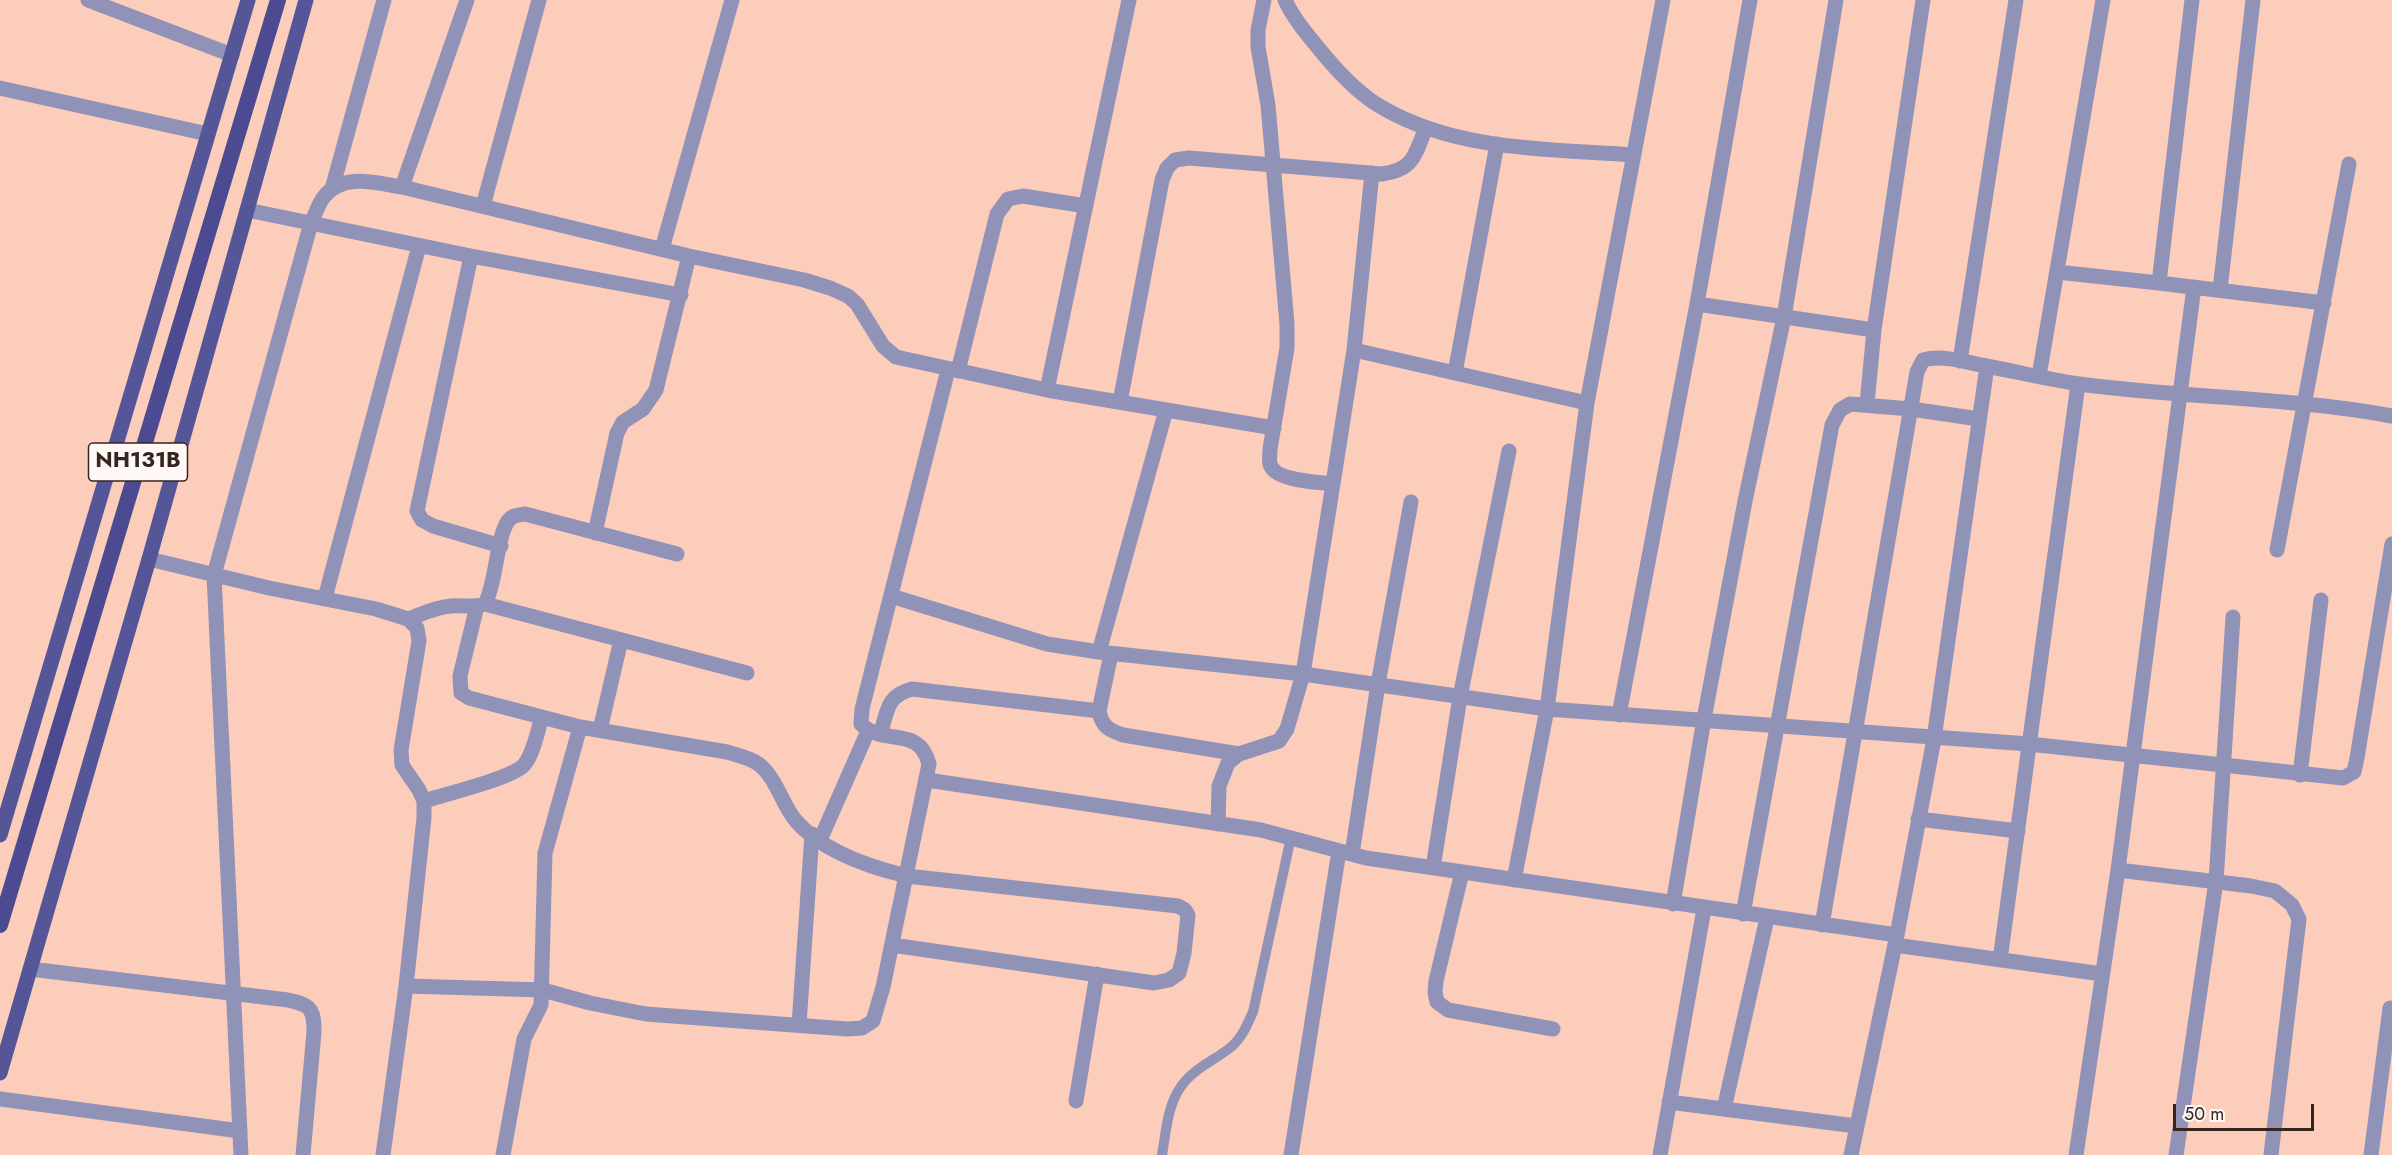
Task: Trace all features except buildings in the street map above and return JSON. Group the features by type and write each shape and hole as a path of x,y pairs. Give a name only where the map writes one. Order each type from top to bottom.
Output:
{"highway":[{"name":"NH131B","path":"0,926 278,0"}],"main road":[{"path":"0,835 5,800 248,0"},
{"path":"0,1073 306,0"}],"street":[{"path":"88,0 232,55"},
{"path":"332,189 384,0"},
{"path":"402,187 467,0"},
{"path":"483,206 539,0"},
{"path":"662,249 732,0"},
{"path":"1047,390 1129,0"},
{"path":"1264,0 1258,30 1258,47 1268,105 1287,324 1287,348 1270,465 1277,474 1333,484"},
{"path":"1285,0 1314,42 1342,75 1380,107 1409,122 1446,134 1497,144 1633,155"},
{"path":"1514,880 1547,709 1587,403 1663,0"},
{"path":"1619,715 1697,304 1750,0"},
{"path":"1673,904 1704,719 1745,501 1784,317 1836,0"},
{"path":"1867,404 1874,330 1923,0"},
{"path":"1960,361 2016,0"},
{"path":"2039,376 2103,0"},
{"path":"2159,283 2192,0"},
{"path":"2220,290 2253,0"},
{"path":"0,88 208,134"},
{"path":"1120,402 1162,180 1167,168 1175,160 1189,158 1372,173 1399,172 1410,164 1426,128"},
{"path":"1455,373 1497,144"},
{"path":"2277,550 2349,164"},
{"path":"1218,824 1219,786 1228,763 1239,754 1280,741 1287,729 1303,674 1354,350 1372,173"},
{"path":"242,1155 214,575 311,224 323,198 332,189 345,182 361,180 402,187 689,256 804,280 848,296 857,304 883,346 896,357 1047,390 1274,428"},
{"path":"406,986 543,990 590,1003 646,1014 847,1029 862,1028 873,1021 878,1009 892,945 929,764 926,752 918,743 874,732 861,724 862,709 891,596 997,213 1008,199 1023,196 1086,206"},
{"path":"247,210 419,246 681,295"},
{"path":"325,598 419,246"},
{"path":"471,256 417,511 422,520 433,526 501,546"},
{"path":"595,533 617,433 622,422 643,409 657,390 689,256"},
{"path":"2057,272 2194,286 2324,303"},
{"path":"2076,1155 2118,870 2194,286"},
{"path":"1697,304 1874,330"},
{"path":"1354,350 1587,403"},
{"path":"1822,925 1917,372 1923,360 1932,357 1960,361 2078,384 2305,404 2392,416"},
{"path":"1851,1155 1896,940 1934,738 1987,366"},
{"path":"2000,960 2078,384"},
{"path":"1743,914 1832,425 1840,410 1850,404 1911,409 1978,419"},
{"path":"1166,410 1105,653 1099,711 1101,721 1109,730 1123,735 1239,754"},
{"path":"1433,868 1460,697 1509,451"},
{"path":"1290,1155 1411,502"},
{"path":"676,554 525,514 515,515 509,520 490,594 481,605 460,676 461,693 469,698 580,727 727,752 748,758 764,769 783,804 797,822 816,837 874,867 907,876 1178,906 1188,915 1179,973 1169,980 1154,983 892,945"},
{"path":"891,596 1047,644 1105,653 1303,674 1547,709 2029,744 2343,778 2354,772 2392,544"},
{"path":"148,559 376,609 408,619 417,628 419,641 401,750 402,765 424,801 424,818 406,986 383,1155"},
{"path":"2300,775 2320,600"},
{"path":"408,619 451,606 481,605 747,673"},
{"path":"2176,1155 2216,882 2233,617"},
{"path":"600,730 621,640"},
{"path":"799,1025 816,837 891,701 899,693 912,689 931,689 1099,711"},
{"path":"424,801 504,776 522,767 529,758 542,717"},
{"path":"503,1155 524,1039 542,1005 545,853 580,727"},
{"path":"927,780 1218,824 1291,837 1346,852 1462,873 1822,925 2000,960 2102,974"},
{"path":"1918,819 2018,831"},
{"path":"2118,870 2275,891 2292,905 2299,919 2271,1155"},
{"path":"1462,873 1436,981 1437,1002 1448,1010 1553,1029"},
{"path":"1659,1155 1704,909"},
{"path":"1724,1109 1767,918"},
{"path":"30,969 288,1000 305,1004 314,1015 303,1155"},
{"path":"1076,1101 1097,974"},
{"path":"2371,1155 2390,1008"},
{"path":"0,1099 240,1131"},
{"path":"1669,1102 1856,1126"}],"lane":[{"path":"1162,1155 1171,1105 1179,1088 1191,1074 1233,1046 1253,1012 1291,837"}]}
